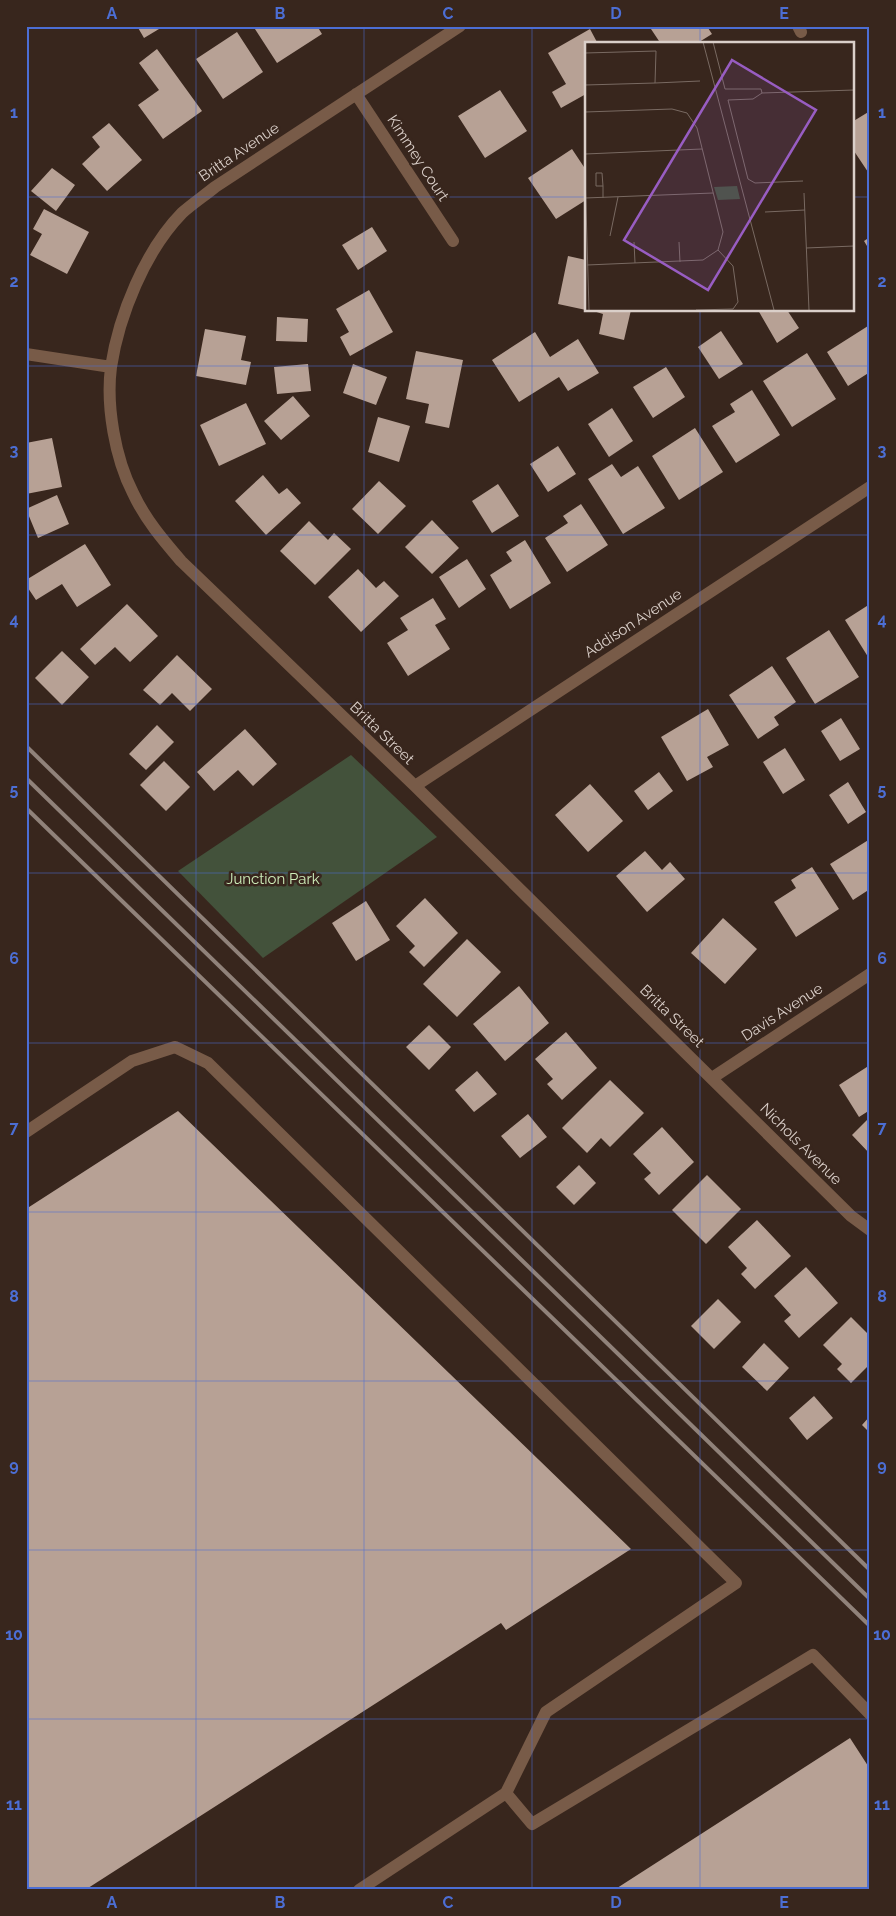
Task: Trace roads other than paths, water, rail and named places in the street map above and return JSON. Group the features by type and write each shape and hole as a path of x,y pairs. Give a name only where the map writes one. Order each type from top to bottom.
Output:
{"street":[{"name":"Britta Avenue","path":"111,367 121,324 136,284 156,246 182,213 215,187 460,26"},
{"name":"Kimmey Court","path":"356,94 453,241"},
{"path":"26,354 111,367"},
{"name":"Britta Street","path":"111,367 110,410 120,456 132,493 152,527 181,561 712,1078"},
{"name":"Addison Avenue","path":"414,786 870,487"},
{"name":"Davis Avenue","path":"712,1078 870,974"},
{"path":"26,1132 132,1061 175,1047 208,1063 736,1583 546,1712 506,1793 359,1890"},
{"name":"Nichols Avenue","path":"712,1078 851,1216 870,1230"},
{"path":"506,1793 532,1824 813,1655 870,1714"}],"railway":[{"path":"26,746 870,1570"},
{"path":"26,778 870,1599"},
{"path":"26,808 870,1626"}],"park label":[{"name":"Junction Park","path":"273,879"}]}
